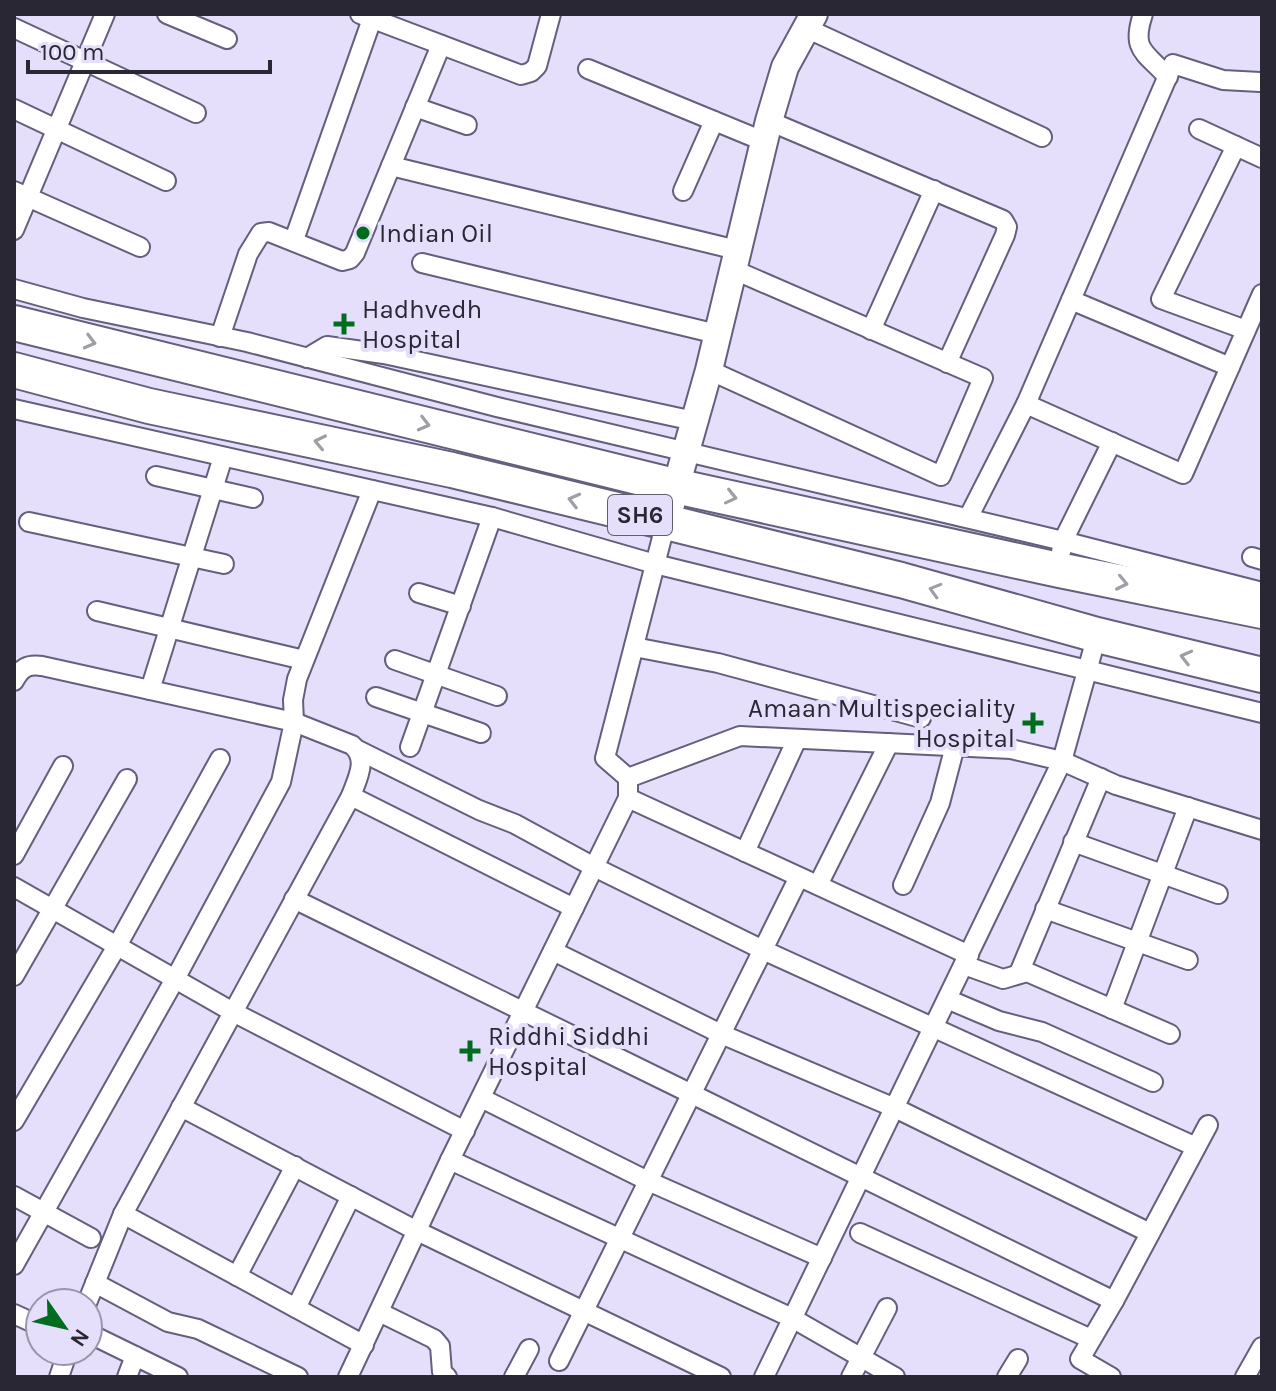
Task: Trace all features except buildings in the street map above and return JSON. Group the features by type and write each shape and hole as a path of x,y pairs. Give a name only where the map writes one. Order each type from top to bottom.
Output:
{"highway":[{"path":"14,323 675,484 1061,555 1262,611"},
{"name":"SH6","path":"14,370 149,406 452,470 666,522 1262,675"}],"street":[{"path":"14,230 21,194 55,129 105,14"},
{"path":"167,14 227,39"},
{"path":"294,240 366,17 395,20 441,45 521,75 537,66 551,14"},
{"path":"1143,14 1137,34 1139,45 1168,77"},
{"path":"348,1377 450,1160 628,798 628,778 605,758 675,484 709,370 766,131 785,67 810,21 1042,137"},
{"path":"14,28 196,113"},
{"path":"220,337 253,241 261,233 269,232 294,240 342,261 350,259 355,253 441,45"},
{"path":"968,518 1026,404 1173,64 1223,80 1260,82"},
{"path":"588,69 714,121 766,131 934,190 1003,220 1007,227 947,363"},
{"path":"415,107 467,125"},
{"path":"14,109 166,181"},
{"path":"683,191 714,121"},
{"path":"1199,129 1262,158"},
{"path":"1145,331 1236,146"},
{"path":"391,166 734,260 871,330 983,378 941,476 709,370"},
{"path":"871,330 934,190"},
{"path":"21,194 140,247"},
{"path":"422,263 717,334"},
{"path":"14,289 968,518 1061,555 1262,592"},
{"path":"1026,404 1183,474 1262,294"},
{"path":"1161,299 1246,330"},
{"path":"1071,300 1230,367"},
{"path":"307,358 327,346 384,354 694,421"},
{"path":"14,409 492,517 655,564 1262,713"},
{"path":"1061,555 1112,442"},
{"path":"150,690 223,457"},
{"path":"156,476 253,498"},
{"path":"14,1265 175,979 281,782 294,722 293,691 372,490"},
{"path":"410,747 492,517"},
{"path":"29,522 224,564"},
{"path":"419,593 461,606"},
{"path":"97,611 304,660"},
{"path":"764,1377 1062,761 1097,635"},
{"path":"634,647 718,663 921,718"},
{"path":"395,660 497,696"},
{"path":"14,681 24,667 32,664 294,722 352,745 479,810 515,824 594,867 763,950 1196,1147"},
{"path":"376,697 481,733"},
{"path":"628,778 740,736 1011,749 1062,761 1101,778 1262,830"},
{"path":"745,852 797,739"},
{"path":"818,885 889,743"},
{"path":"903,885 940,803 955,746"},
{"path":"93,1287 123,1214 351,796 362,765 358,750"},
{"path":"14,1121 117,946 220,759"},
{"path":"14,855 63,766"},
{"path":"1019,973 1101,778"},
{"path":"14,976 127,779"},
{"path":"351,796 574,908"},
{"path":"628,798 818,885 1003,979 1027,972 1170,1034"},
{"path":"1112,1009 1188,807"},
{"path":"1073,842 1218,894"},
{"path":"559,1361 799,877"},
{"path":"14,887 233,1012 465,1131"},
{"path":"294,899 1114,1301"},
{"path":"1045,909 1188,960"},
{"path":"553,951 721,1034 895,1108 1150,1233"},
{"path":"947,999 999,1021 1042,1032 1153,1082"},
{"path":"481,1098 648,1181 822,1258"},
{"path":"181,1107 417,1231 721,1377"},
{"path":"1111,1377 1087,1371 1080,1359 1208,1125"},
{"path":"450,1160 792,1318 895,1377"},
{"path":"237,1276 295,1166"},
{"path":"14,1196 91,1238"},
{"path":"296,1308 351,1196"},
{"path":"123,1214 364,1345"},
{"path":"860,1233 1091,1339"},
{"path":"95,1283 168,1322 198,1329 298,1377"},
{"path":"851,1377 887,1308"},
{"path":"379,1312 434,1339 440,1346 442,1372 447,1377"},
{"path":"104,1341 178,1377"},
{"path":"1245,1377 1262,1347"},
{"path":"514,1377 529,1349"},
{"path":"127,1377 135,1356"},
{"path":"1007,1377 1018,1359"}],"place":[{"name":"Indian Oil","path":"363,233"},
{"name":"Hadhvedh Hospital","path":"344,324"},
{"name":"Amaan Multispeciality Hospital","path":"1033,723"},
{"name":"Riddhi Siddhi Hospital","path":"470,1051"}]}
